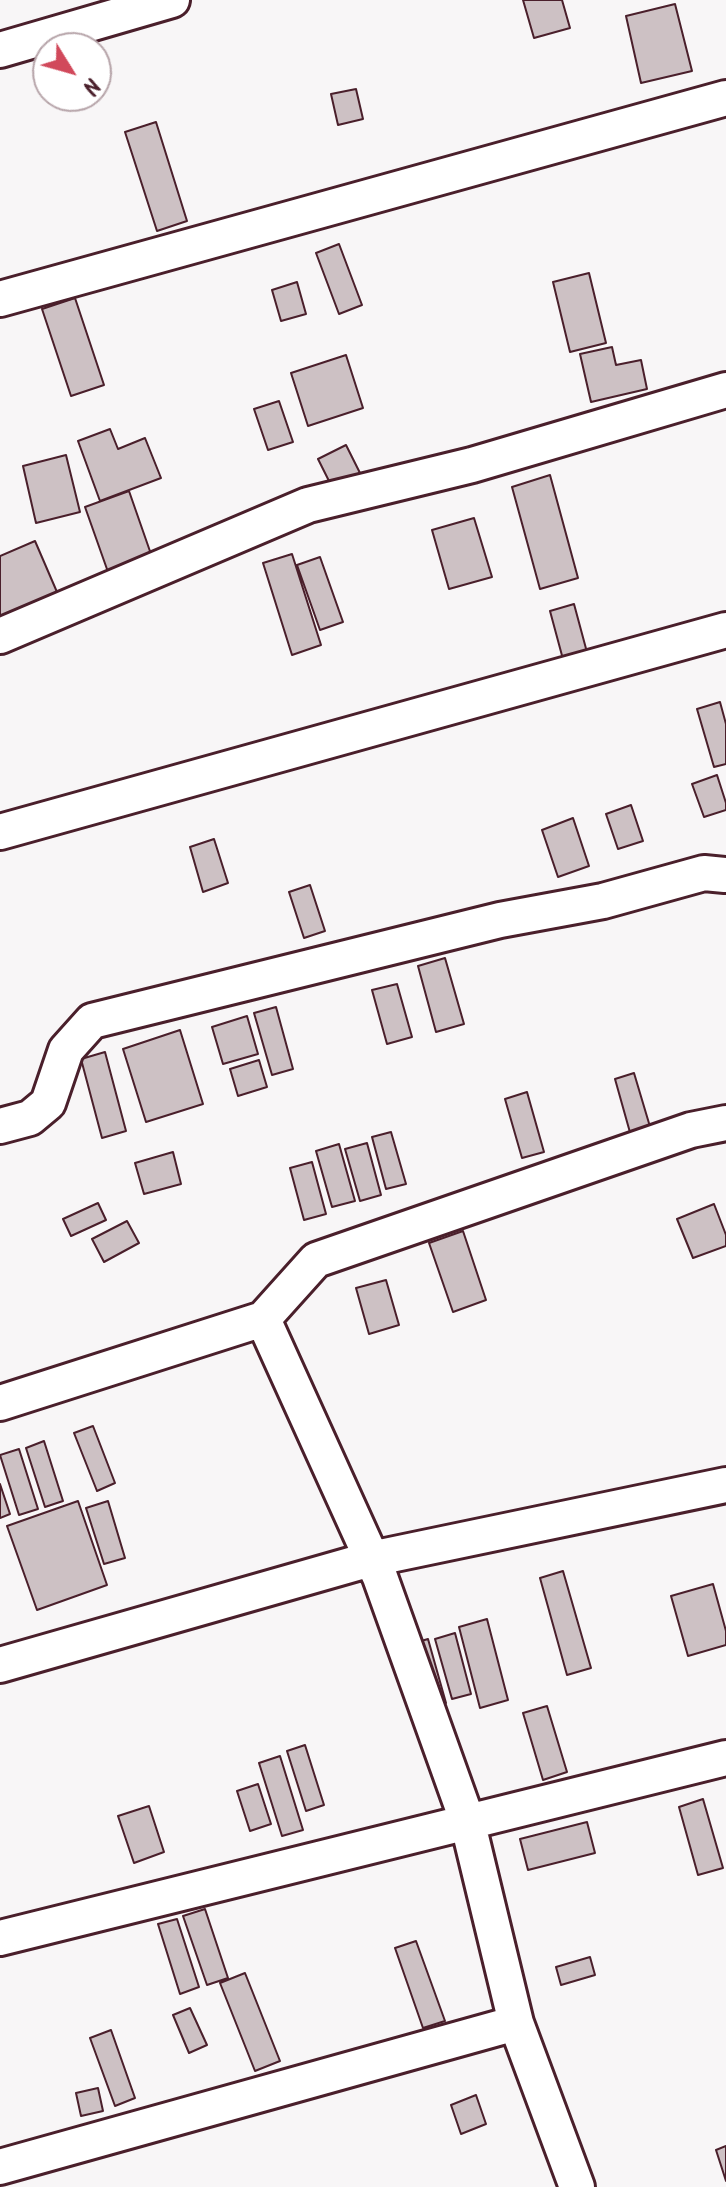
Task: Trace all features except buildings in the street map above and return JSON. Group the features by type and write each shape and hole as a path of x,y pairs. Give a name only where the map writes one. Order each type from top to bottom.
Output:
{"street":[{"path":"0,50 172,0"},
{"path":"0,299 726,98"},
{"path":"0,636 308,505 472,465 726,390"},
{"path":"0,832 726,630"},
{"path":"0,1126 30,1118 48,1103 66,1050 92,1021 500,920 603,901 704,873 725,875"},
{"path":"0,1403 263,1319 316,1260 691,1130 726,1123"},
{"path":"263,1319 371,1559 467,1820 516,2023 577,2187"},
{"path":"0,1665 371,1559 726,1485"},
{"path":"0,1938 726,1758"},
{"path":"0,2167 516,2023"}]}
